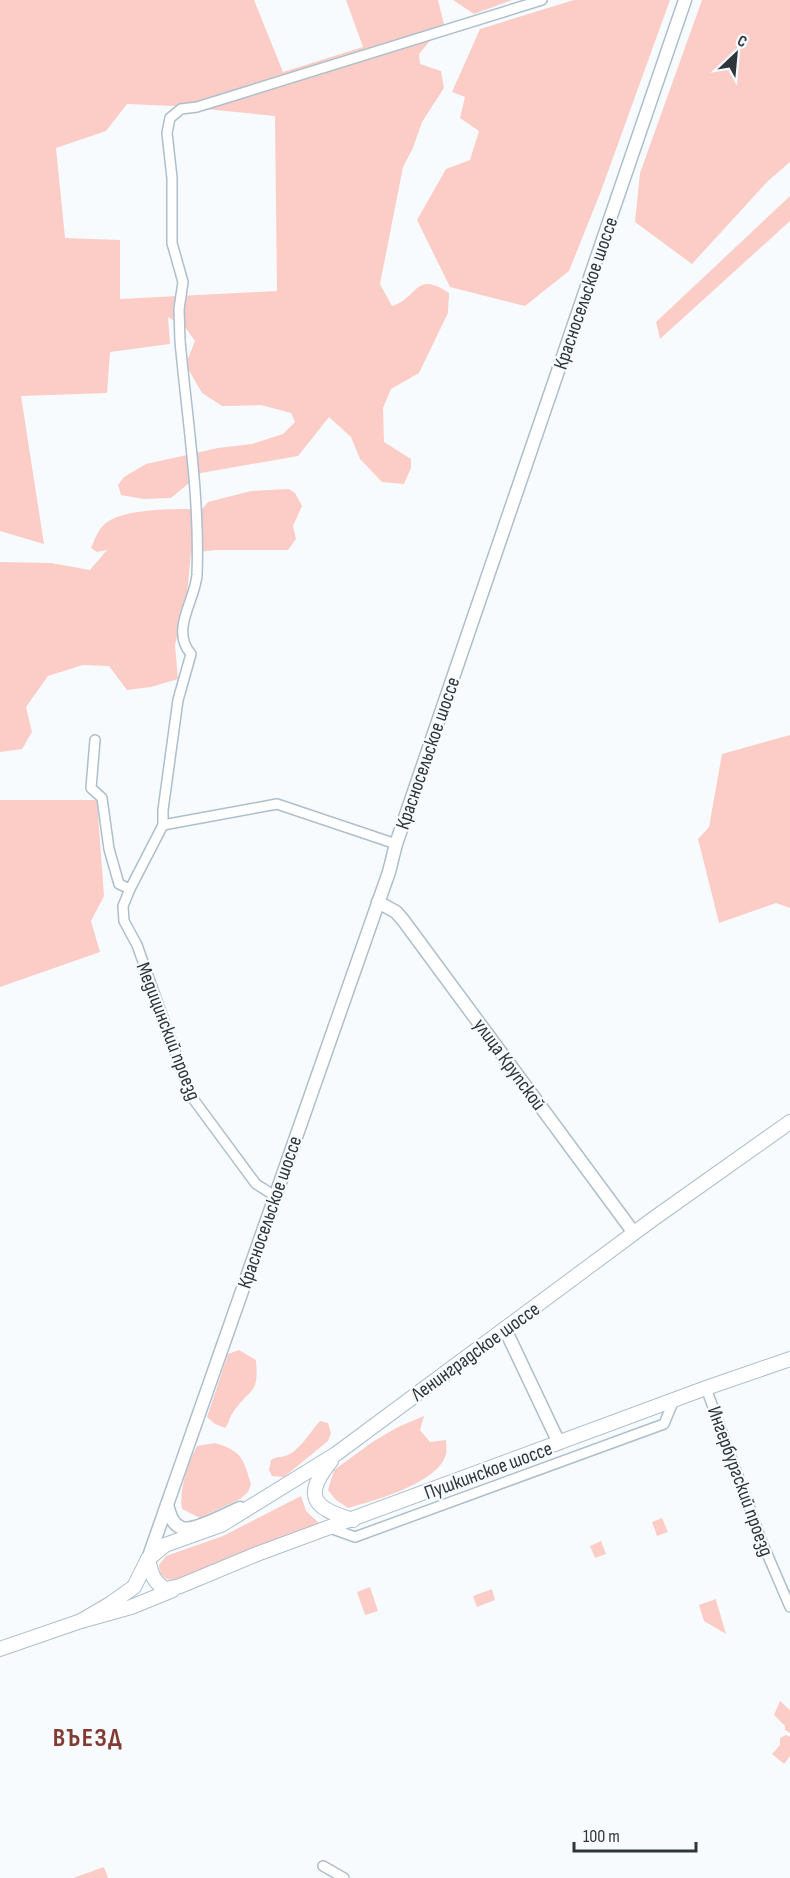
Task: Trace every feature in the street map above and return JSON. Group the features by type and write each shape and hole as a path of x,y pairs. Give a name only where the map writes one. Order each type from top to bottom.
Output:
{"main road":[{"name":"Красносельское шоссе","path":"148,1558 389,872 396,844 685,0"},
{"name":"улица Крупской","path":"378,902 396,912 403,920 634,1233"},
{"name":"Ленинградское шоссе","path":"148,1558 165,1545 220,1525 336,1454 634,1233 790,1122"},
{"path":"505,1329 559,1443"},
{"name":"Пушкинское шоссе","path":"81,1621 131,1607 257,1554 790,1359"},
{"path":"336,1454 315,1484 314,1495 319,1505 333,1515 353,1520"},
{"path":"167,1505 176,1525 184,1529 195,1527 266,1498"},
{"path":"148,1558 151,1574 159,1586 166,1590 183,1585"},
{"path":"0,1649 81,1621 110,1605 134,1587 148,1558"}],"street":[{"path":"396,844 277,804 163,825 178,700 191,654 186,648 182,628 196,579 198,526 180,340 183,282 172,243 172,178 166,133 170,118 181,109 197,107 542,0"},
{"path":"95,740 91,788 102,798 109,849 119,884 130,889"},
{"name":"Медицинский проезд","path":"163,825 123,906 124,921 137,945 191,1096 256,1184 275,1196"},
{"name":"Ингербургский проезд","path":"706,1388 762,1542 790,1607"},
{"path":"330,1528 355,1537 664,1424 674,1400"},
{"path":"323,1866 344,1878"}],"shaded area":[{"path":"0,0 254,0 283,72 363,47 346,0 438,0 444,24 419,54 420,64 441,71 444,88 422,122 413,148 403,167 380,284 392,306 423,285 430,284 449,293 448,313 419,373 391,389 383,408 384,442 411,459 411,468 404,484 382,482 360,459 351,437 329,417 298,456 201,473 171,498 144,499 121,495 118,485 124,477 146,464 218,448 252,444 283,434 295,422 291,413 261,405 222,406 202,393 187,367 195,341 185,327 168,317 170,344 110,352 107,393 21,396 44,544 0,531","holes":["127,104 175,106 275,116 277,291 120,299 120,240 65,238 56,148 106,131"]},
{"path":"453,0 512,0 474,14"},
{"path":"574,0 670,0 601,191 569,271 525,306 450,287 417,220 446,169 470,160 479,131 460,118 465,97 452,92 480,29"},
{"path":"702,0 790,0 790,162 768,181 692,264 635,222 640,173"},
{"path":"790,196 790,221 660,339 656,322"},
{"path":"289,489 295,493 302,506 293,526 296,539 288,550 215,550 191,553 187,596 175,645 178,679 151,687 127,690 109,666 83,665 48,676 26,707 32,732 22,749 0,752 0,562 51,563 90,570 107,550 97,552 91,548 98,533 106,523 118,517 154,510 202,509 208,502 251,491"},
{"path":"790,735 790,908 776,903 719,923 698,839 709,827 722,754"},
{"path":"0,800 97,800 104,896 91,921 100,952 0,987"},
{"path":"239,1350 256,1360 255,1385 232,1413 225,1428 215,1424 207,1417 228,1354"},
{"path":"424,1416 420,1430 430,1442 446,1440 446,1454 441,1464 431,1474 404,1489 348,1508 336,1500 328,1490 334,1470 374,1441"},
{"path":"320,1421 328,1423 331,1433 328,1441 284,1477 272,1476 269,1470 271,1460 290,1454"},
{"path":"215,1443 231,1449 240,1457 251,1484 248,1492 240,1499 200,1518 182,1509 183,1485 197,1446"},
{"path":"301,1496 306,1511 320,1524 177,1579 166,1579 162,1575 159,1565 166,1556 223,1536"},
{"path":"662,1518 668,1532 657,1536 652,1522"},
{"path":"601,1541 606,1554 595,1558 590,1546"},
{"path":"370,1587 378,1611 365,1615 357,1592"},
{"path":"492,1589 495,1600 477,1607 473,1596"},
{"path":"716,1599 726,1634 704,1621 699,1605"},
{"path":"780,1701 790,1710 790,1733 774,1715"},
{"path":"786,1735 790,1737 790,1756 784,1764 772,1754 780,1745 780,1738"},
{"path":"104,1867 108,1878 73,1878"}],"district":[{"name":"ВЪЕЗД","path":"88,1737"}]}
